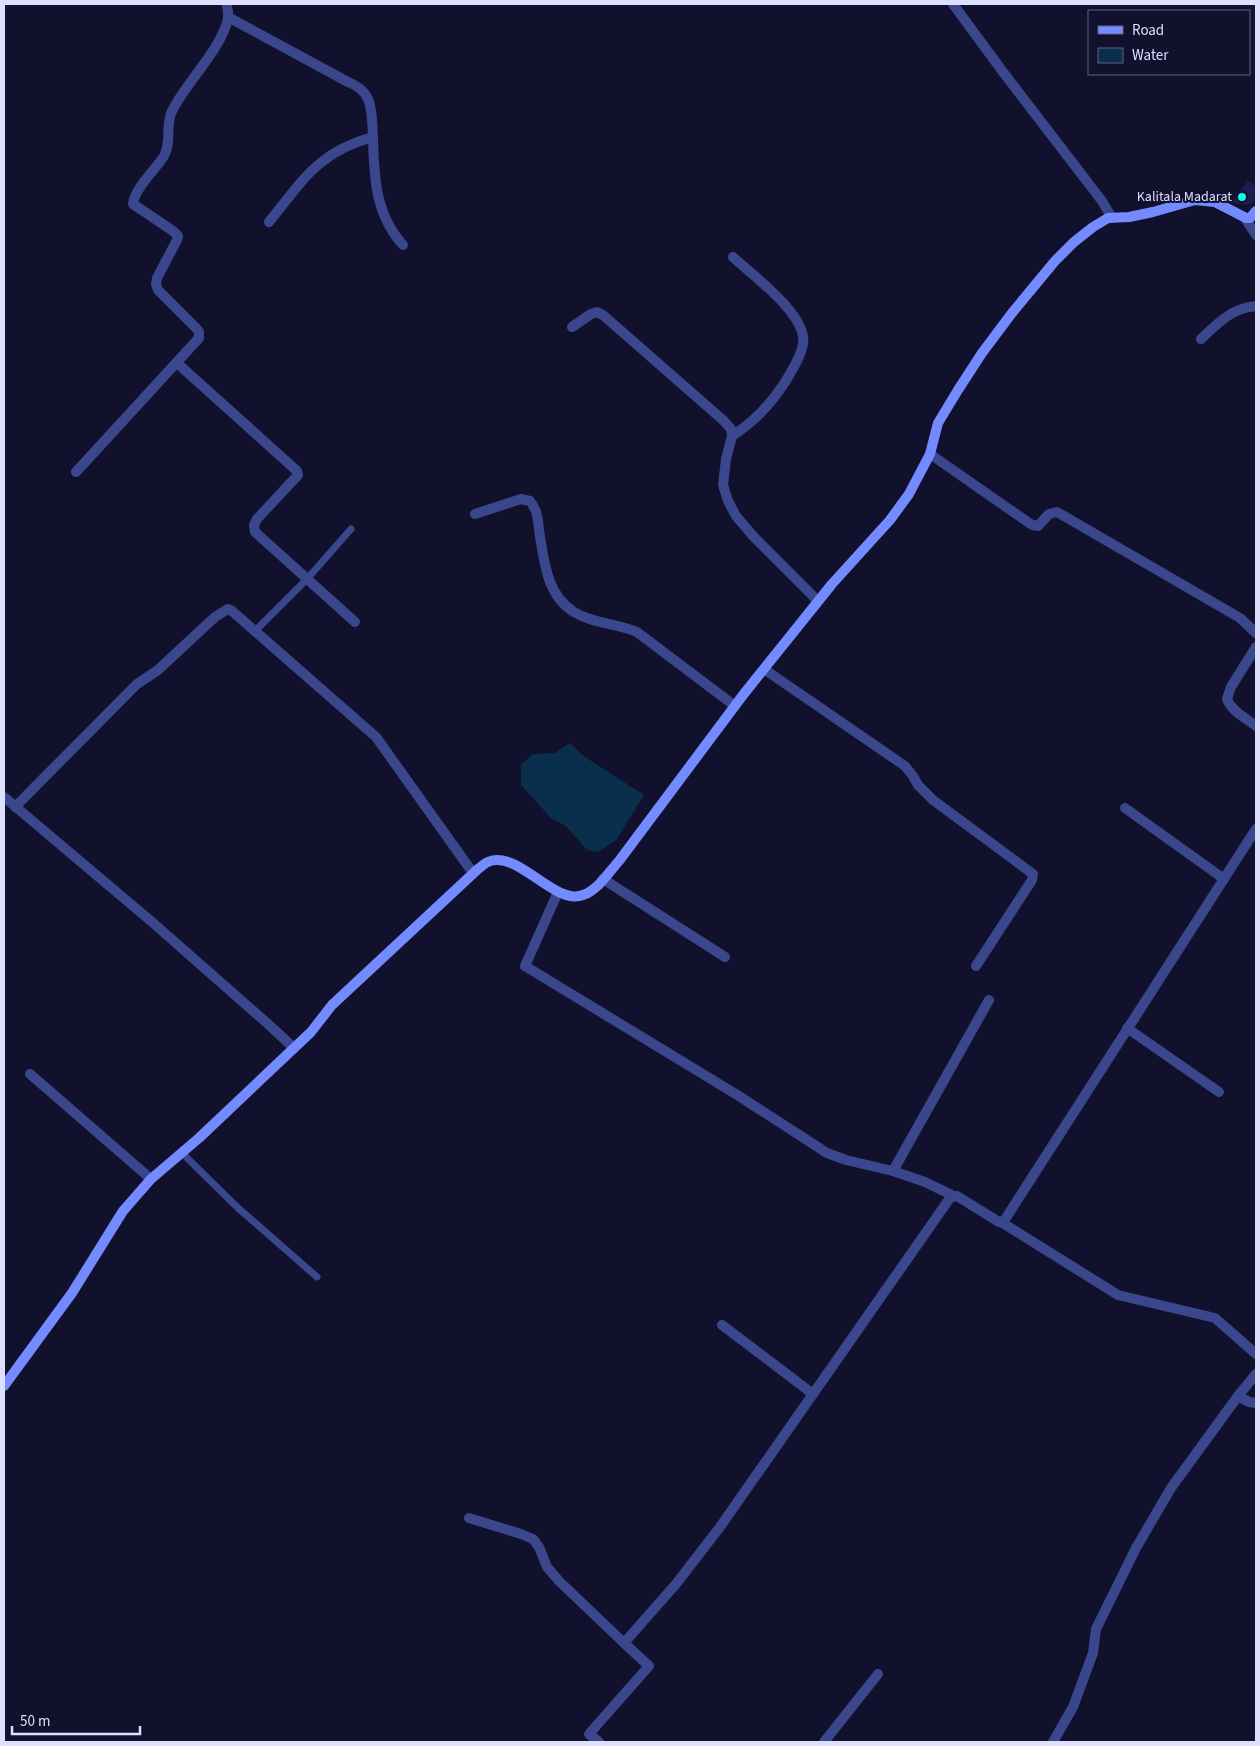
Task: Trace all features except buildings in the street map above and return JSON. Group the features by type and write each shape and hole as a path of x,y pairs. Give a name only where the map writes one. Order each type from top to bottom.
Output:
{"main road":[{"path":"4,1386 72,1293 123,1211 151,1179 311,1032 332,1005 473,873 488,862 497,860 527,872 564,896 573,897 583,895 592,890 603,880 735,706 818,601 890,520 909,494 930,454 938,423 982,353 1040,279 1074,242 1108,218 1152,212 1195,200 1214,202 1245,218 1250,218 1256,211"}],"street":[{"path":"76,472 177,363 199,335 196,328 158,290 156,284 157,278 178,236 136,207 133,204 133,200 168,147 168,128 172,111 217,42 228,17 227,4"},
{"path":"953,4 1102,201 1112,218"},
{"path":"228,17 358,87 364,93 371,109 378,197 388,227 403,245"},
{"path":"269,222 310,170 325,158 354,142 373,137"},
{"path":"1245,218 1256,235"},
{"path":"732,258 789,310 799,325 804,343 800,357 775,398 748,427 732,436"},
{"path":"1201,339 1217,323 1236,310 1256,306"},
{"path":"572,327 597,312 606,317 724,421 731,429 732,436 726,459 723,485 728,501 736,516 753,536 818,601"},
{"path":"177,363 297,471 298,475 257,518 254,525 255,532 355,622"},
{"path":"930,454 1032,525 1038,526 1049,514 1057,512 1240,618 1256,633"},
{"path":"475,514 521,498 530,501 535,508 538,518 546,573 553,590 561,602 574,612 590,620 624,626 637,632 735,706"},
{"path":"15,807 137,684 158,670 220,613 228,609 376,737 473,873"},
{"path":"1256,647 1226,699 1234,710 1256,726"},
{"path":"764,669 905,766 918,786 933,800 1033,874 1032,880 976,966"},
{"path":"4,798 152,922 294,1048"},
{"path":"1124,808 1224,879"},
{"path":"1001,1222 1006,1218 1256,830"},
{"path":"603,880 725,956"},
{"path":"558,892 525,966 731,1091 827,1153 846,1160 893,1171 925,1182 960,1198 1118,1294 1215,1318 1256,1354"},
{"path":"893,1171 989,1000"},
{"path":"1127,1028 1219,1092"},
{"path":"30,1074 151,1179"},
{"path":"624,1643 676,1584 720,1527 950,1198 954,1196"},
{"path":"722,1325 813,1394"},
{"path":"1053,1742 1073,1708 1093,1653 1096,1629 1136,1548 1171,1488 1256,1374"},
{"path":"1238,1396 1249,1402 1256,1403"},
{"path":"469,1518 533,1539 539,1547 547,1567 649,1666 589,1734 600,1742"},
{"path":"824,1742 878,1674"}],"lane":[{"path":"255,631 307,579 351,528"},
{"path":"182,1152 238,1208 317,1277"}],"water":[{"path":"570,743 585,757 644,795 616,840 599,852 587,850 566,826 551,818 521,785 521,765 533,754 555,753"}],"place":[{"name":"Kalitala Madarat","path":"1242,197"}]}
